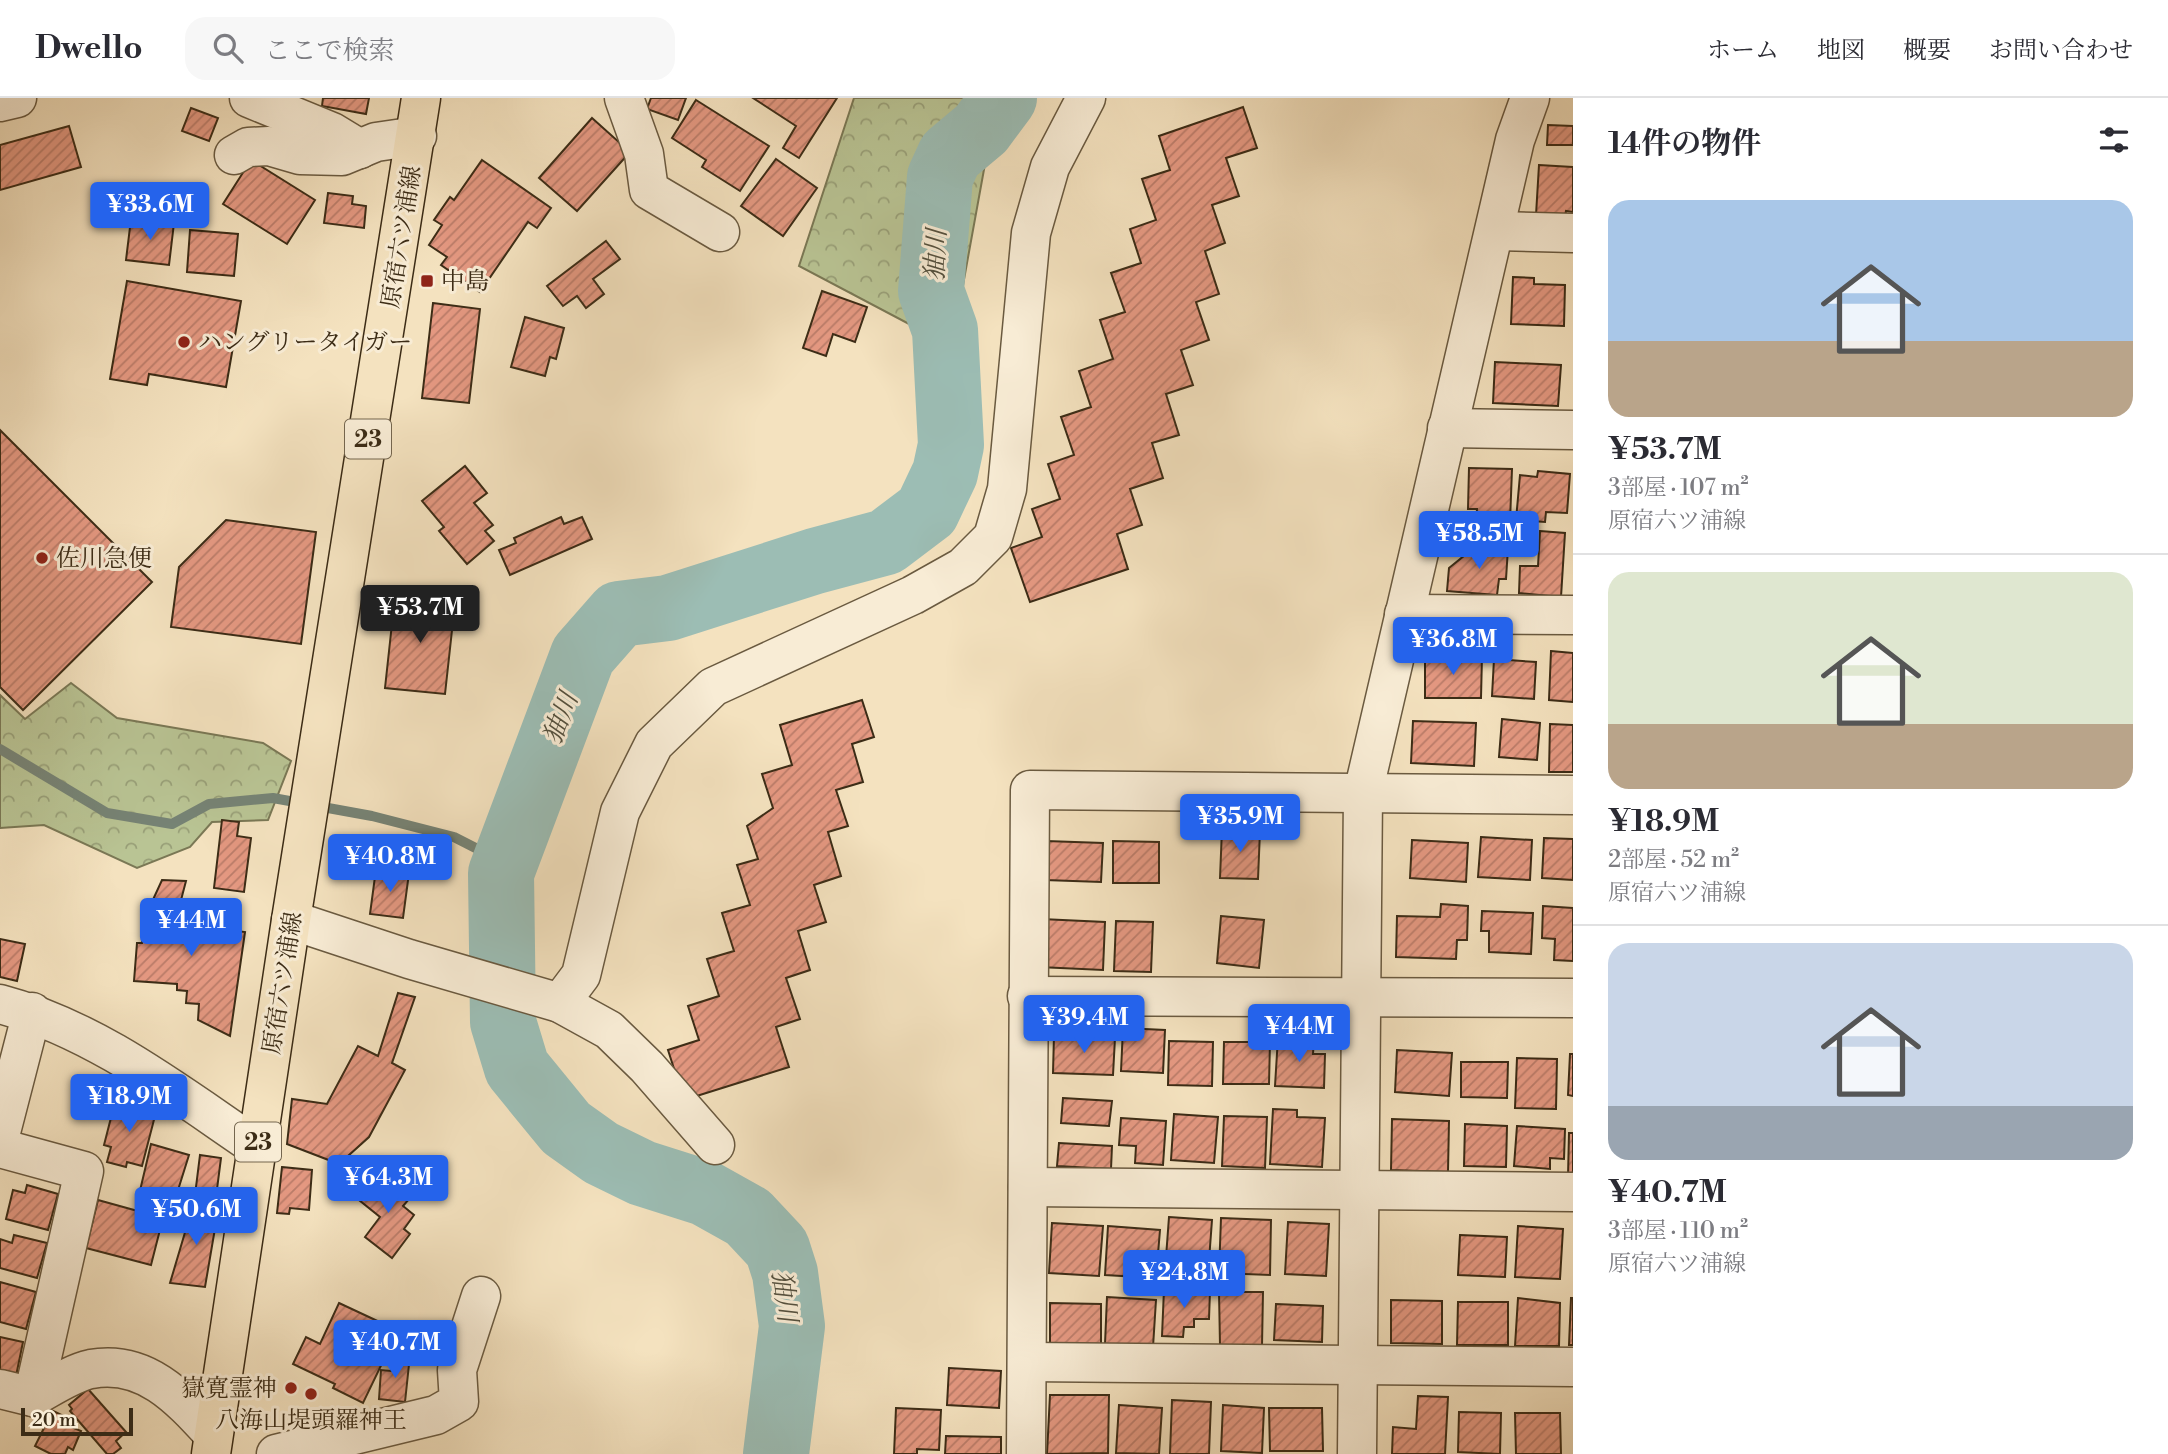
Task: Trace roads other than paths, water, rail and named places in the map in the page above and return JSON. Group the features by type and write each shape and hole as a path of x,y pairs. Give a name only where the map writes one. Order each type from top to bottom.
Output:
{"main road":[{"name":"原宿六ツ浦線","path":"207,1447 257,1147 421,98"}],"street":[{"path":"0,102 17,98"},
{"path":"249,98 332,132 360,149"},
{"path":"624,98 643,154 649,190 720,232"},
{"path":"560,1003 581,975 620,812 654,744 713,687 913,595 963,567 993,537 1007,489 1031,233 1050,167 1086,98"},
{"path":"1357,1454 1357,1190 1363,793 1447,428 1496,231 1515,140 1530,98"},
{"path":"234,155 248,146 269,146 300,155 342,156 376,142 417,136"},
{"path":"1496,231 1573,233"},
{"path":"1447,428 1573,430"},
{"path":"1404,614 1573,615"},
{"path":"1026,1454 1030,790 1573,795"},
{"path":"291,920 409,959 560,1003 609,1030 647,1067 715,1145"},
{"path":"1027,996 1573,998"},
{"path":"0,1136 16,1008 106,1048 257,1147"},
{"path":"0,1149 83,1171 17,1393"},
{"path":"1028,1187 1573,1192"},
{"path":"276,1454 436,1415 459,1402 457,1370 481,1296"},
{"path":"1028,1362 1573,1367"},
{"path":"17,1393 89,1369 127,1367 175,1392 207,1447"}],"waterway":[{"name":"㹨川","path":"776,1454 792,1326 785,1273 777,1248 748,1217 705,1193 642,1173 601,1153 566,1128 517,1068 503,1022 501,873 583,655 619,614 668,608 815,561 886,542 927,511 945,473 951,445 945,330 931,291 940,177 950,155 981,129 1004,98"},
{"path":"0,749 107,813 172,824 209,804 273,798 372,816 454,837 505,863"}],"place":[{"name":"中島","path":"427,281"},
{"name":"ハングリータイガー","path":"184,342"},
{"name":"佐川急便","path":"42,558"},
{"name":"嶽寛霊神","path":"291,1388"},
{"name":"八海山堤頭羅神王","path":"311,1394"}]}
